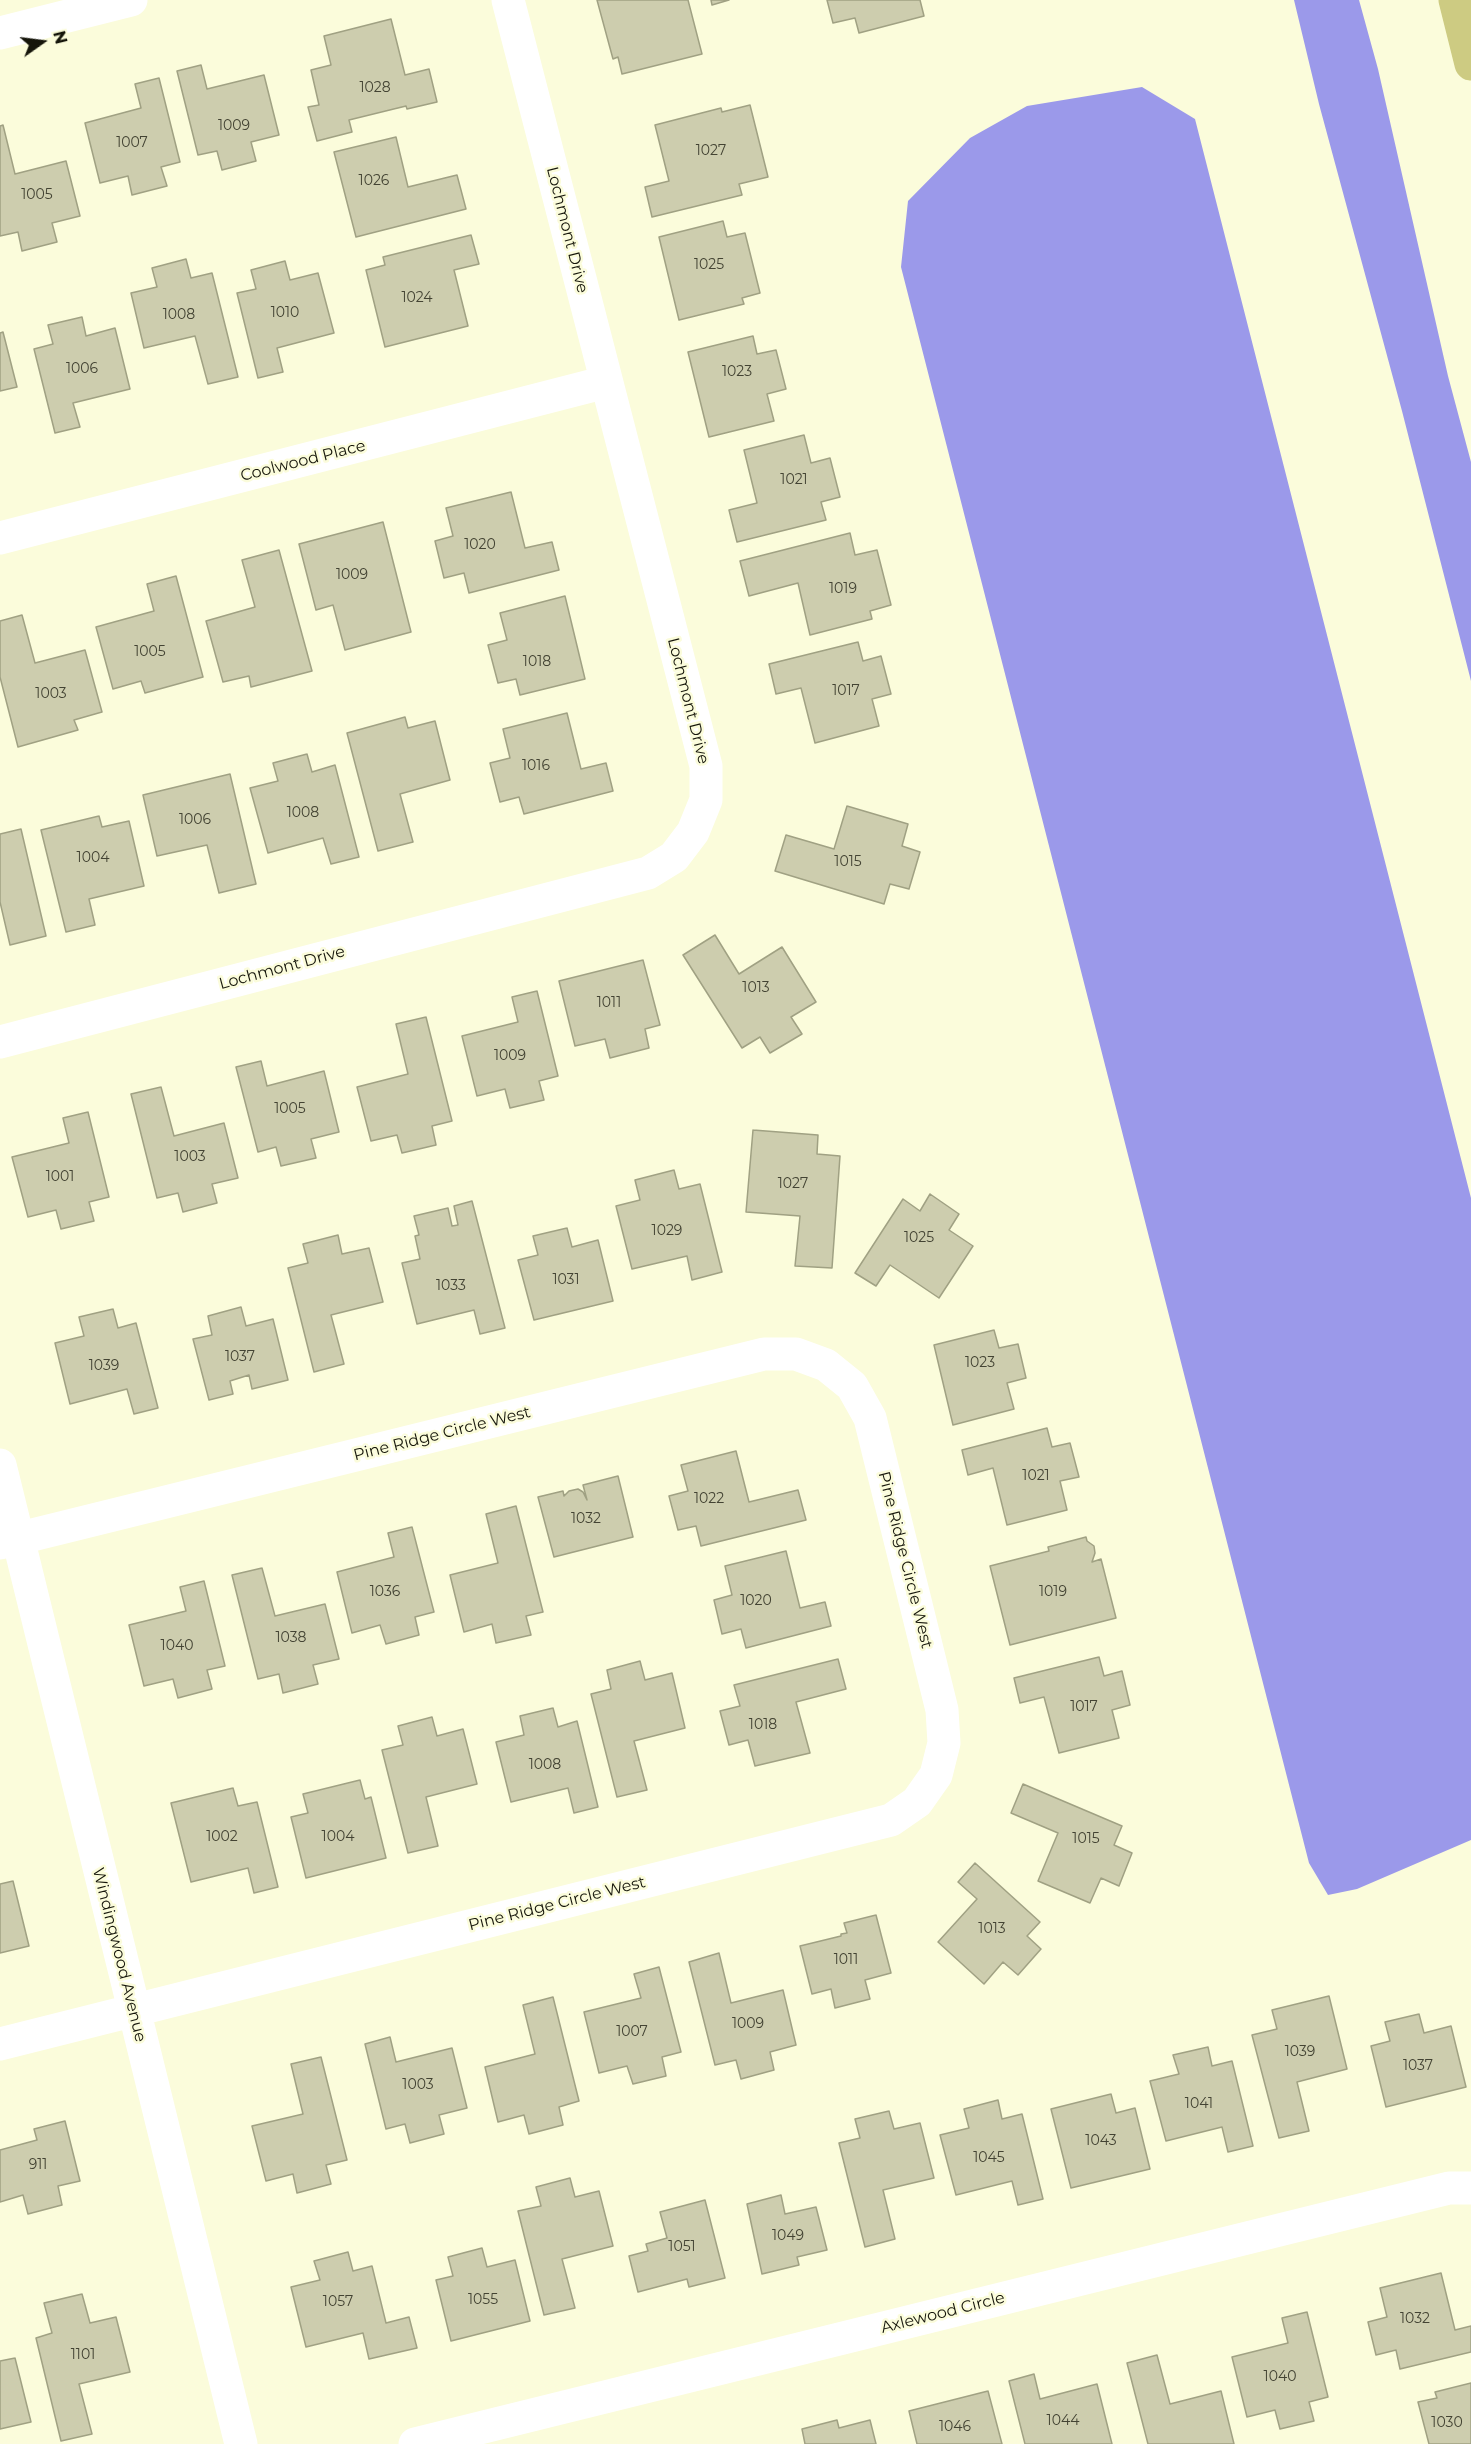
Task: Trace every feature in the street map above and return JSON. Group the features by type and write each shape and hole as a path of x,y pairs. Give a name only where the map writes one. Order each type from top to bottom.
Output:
{"main road":[{"path":"1455,0 1471,64"}],"street":[{"path":"0,33 131,0"},
{"name":"Lochmont Drive","path":"0,1042 648,873 674,857 693,832 706,800 706,766 508,0"},
{"name":"Coolwood Place","path":"0,538 606,382"},
{"name":"Pine Ridge Circle West","path":"0,2044 891,1820 917,1802 936,1775 944,1743 942,1710 870,1418 852,1386 826,1365 796,1354 764,1354 9,1541"},
{"name":"Windingwood Avenue","path":"0,1465 9,1541 133,2011 241,2444"},
{"name":"Axlewood Circle","path":"415,2444 1449,2188 1471,2188"}],"shaded area":[{"path":"1294,0 1359,0 1378,69 1448,376 1471,462 1471,681 1402,411 1319,104"},
{"path":"1142,87 1195,119 1471,1198 1471,1840 1357,1889 1328,1895 1309,1863 901,267 908,201 970,138 1027,106"}],"building":[{"path":"597,0 688,0 702,54 622,74 618,57 613,59"},
{"path":"711,0 729,0 712,5"},
{"path":"827,0 920,0 924,16 859,33 855,18 833,23"},
{"path":"391,19 405,75 429,69 437,102 407,109 406,106 349,120 352,132 317,141 308,107 319,105 311,70 331,65 324,36"},
{"path":"201,65 207,89 264,75 279,135 251,142 256,161 222,170 217,151 198,155 177,71"},
{"path":"159,78 180,162 161,167 167,186 132,195 128,176 100,183 85,123 141,108 135,84"},
{"path":"750,105 768,177 739,184 742,195 652,217 645,187 669,181 655,125 721,108 722,112"},
{"path":"3,125 15,174 66,161 80,216 52,223 57,242 22,251 18,232 0,236 0,126"},
{"path":"396,137 408,187 457,175 466,209 356,237 334,152"},
{"path":"723,221 727,237 745,233 760,293 742,298 744,304 679,320 659,237"},
{"path":"471,235 479,264 454,270 468,326 385,347 366,270 385,265 383,257"},
{"path":"186,259 191,278 212,273 238,377 208,384 195,336 144,348 131,293 157,287 152,268"},
{"path":"285,261 290,280 318,273 334,333 277,348 283,372 258,378 237,293 256,289 251,270"},
{"path":"82,317 86,336 115,328 130,389 73,403 80,427 55,433 34,349 53,344 48,325"},
{"path":"3,332 17,387 0,391 0,333"},
{"path":"753,336 757,354 776,350 786,389 767,394 774,421 709,437 688,352"},
{"path":"804,435 811,463 830,458 840,497 821,502 826,520 737,542 729,510 757,503 744,450"},
{"path":"511,492 525,548 552,542 559,570 469,593 464,573 444,578 435,541 453,536 446,508"},
{"path":"383,522 411,632 345,650 333,605 316,610 299,544"},
{"path":"850,533 855,555 877,550 891,605 870,611 872,619 810,635 798,583 749,596 740,561"},
{"path":"279,550 312,671 251,687 249,676 223,682 206,621 255,607 242,560"},
{"path":"176,576 203,677 145,693 141,681 113,689 96,627 154,611 147,584"},
{"path":"565,596 585,679 520,695 516,679 498,683 488,645 507,640 500,613"},
{"path":"22,615 35,663 85,650 102,712 74,720 78,730 18,747 0,677 0,621"},
{"path":"858,642 863,661 881,656 891,694 872,699 879,726 815,743 801,688 776,694 769,664"},
{"path":"567,713 581,769 606,763 613,791 524,814 519,797 500,802 490,763 510,758 503,729"},
{"path":"405,717 408,728 435,721 450,780 400,794 413,842 378,851 347,733"},
{"path":"307,754 312,772 335,765 359,857 331,864 323,838 268,853 250,788 278,781 273,763"},
{"path":"230,774 256,884 219,893 207,845 157,856 143,795"},
{"path":"847,806 908,824 902,846 920,852 909,889 890,884 884,904 775,871 786,835 834,849"},
{"path":"99,816 102,827 129,821 144,886 89,899 95,925 66,932 41,830"},
{"path":"21,829 46,936 10,945 0,902 0,834"},
{"path":"715,935 739,974 782,947 816,1002 791,1017 802,1034 770,1053 760,1037 742,1048 683,955"},
{"path":"643,960 660,1025 645,1029 649,1048 610,1058 605,1039 575,1046 559,981"},
{"path":"537,991 558,1076 539,1081 544,1100 510,1108 505,1089 477,1096 462,1036 518,1022 512,997"},
{"path":"426,1017 452,1121 432,1126 436,1145 402,1153 397,1135 371,1141 357,1087 408,1074 396,1024"},
{"path":"261,1061 267,1086 324,1071 339,1132 311,1139 316,1158 281,1166 276,1147 258,1152 236,1067"},
{"path":"161,1087 174,1136 224,1123 238,1178 212,1184 217,1203 183,1212 178,1193 157,1198 131,1094"},
{"path":"88,1112 109,1197 89,1202 94,1221 61,1229 56,1210 28,1217 12,1157 69,1143 63,1118"},
{"path":"753,1130 818,1135 817,1154 840,1156 832,1268 795,1266 800,1216 746,1212"},
{"path":"674,1170 679,1189 700,1184 722,1272 692,1280 687,1256 632,1269 616,1206 640,1200 635,1180"},
{"path":"930,1194 959,1214 949,1230 973,1246 939,1298 890,1265 876,1286 855,1273 903,1199 920,1211"},
{"path":"472,1201 505,1328 480,1334 474,1310 417,1324 402,1263 420,1259 415,1236 419,1235 414,1216 448,1208 452,1226 458,1225 454,1206"},
{"path":"567,1228 572,1247 598,1240 613,1301 534,1320 518,1260 538,1255 533,1236"},
{"path":"338,1235 342,1254 369,1248 383,1302 331,1315 344,1364 314,1372 288,1268 308,1263 303,1244"},
{"path":"241,1307 246,1326 273,1319 288,1380 252,1389 249,1375 230,1381 233,1394 209,1400 193,1339 212,1335 208,1316"},
{"path":"113,1309 118,1328 136,1323 158,1408 134,1414 127,1389 70,1404 55,1343 84,1336 79,1317"},
{"path":"994,1330 999,1348 1018,1344 1026,1378 1007,1383 1014,1409 953,1425 934,1345"},
{"path":"1047,1428 1052,1447 1070,1443 1079,1477 1060,1481 1067,1510 1007,1525 993,1468 968,1475 962,1450"},
{"path":"736,1451 749,1502 798,1490 806,1520 701,1546 696,1526 678,1530 669,1496 688,1491 681,1465"},
{"path":"618,1476 633,1537 554,1557 538,1497 563,1491 564,1496 569,1491 578,1489 583,1492 587,1500 583,1485"},
{"path":"516,1506 543,1612 526,1616 531,1635 496,1643 492,1624 464,1632 450,1575 498,1563 486,1514"},
{"path":"412,1527 434,1612 415,1617 419,1635 386,1644 380,1625 352,1633 337,1572 394,1557 388,1533"},
{"path":"1086,1537 1087,1541 1094,1546 1095,1553 1092,1562 1101,1559 1116,1618 1010,1645 990,1566 1049,1551 1048,1547"},
{"path":"786,1551 800,1608 825,1602 831,1626 746,1648 741,1629 722,1634 714,1600 732,1595 725,1566"},
{"path":"262,1568 275,1616 325,1604 339,1659 313,1665 318,1684 283,1693 279,1674 258,1679 232,1575"},
{"path":"204,1581 225,1666 207,1670 212,1689 178,1698 173,1679 144,1686 129,1625 186,1611 180,1587"},
{"path":"1099,1657 1104,1676 1122,1671 1130,1705 1112,1710 1119,1738 1059,1753 1044,1697 1020,1703 1014,1678"},
{"path":"838,1659 846,1689 796,1702 810,1753 755,1766 748,1740 729,1745 720,1711 740,1706 734,1685"},
{"path":"640,1661 645,1680 672,1673 685,1728 634,1741 647,1790 617,1797 591,1694 611,1689 607,1670"},
{"path":"553,1708 558,1727 577,1721 598,1807 574,1813 568,1788 511,1802 496,1742 524,1735 520,1716"},
{"path":"432,1717 437,1736 463,1729 477,1784 426,1797 438,1846 408,1853 382,1750 403,1745 398,1726"},
{"path":"360,1780 365,1799 371,1797 386,1858 306,1878 291,1817 308,1813 303,1794"},
{"path":"1023,1784 1122,1826 1114,1845 1132,1853 1119,1886 1101,1878 1090,1903 1038,1881 1058,1833 1011,1813"},
{"path":"233,1788 238,1806 257,1802 278,1887 254,1893 248,1868 191,1882 171,1803"},
{"path":"975,1863 1040,1922 1027,1936 1041,1949 1018,1975 1003,1962 984,1984 938,1942 977,1899 958,1882"},
{"path":"13,1881 29,1946 0,1953 0,1884"},
{"path":"876,1915 891,1973 865,1980 870,1999 835,2008 831,1989 812,1994 800,1946 841,1936 847,1933 844,1923"},
{"path":"719,1953 731,2003 783,1990 796,2045 770,2052 774,2070 741,2079 736,2060 715,2065 689,1962"},
{"path":"659,1967 681,2052 662,2057 666,2076 633,2084 627,2066 599,2073 584,2012 641,1998 634,1974"},
{"path":"1329,1996 1347,2069 1297,2082 1309,2131 1279,2138 1252,2035 1277,2029 1272,2010"},
{"path":"553,1997 579,2101 559,2107 563,2125 529,2134 524,2115 498,2122 485,2067 535,2054 523,2005"},
{"path":"1419,2014 1424,2033 1451,2026 1466,2087 1386,2107 1371,2046 1390,2041 1385,2022"},
{"path":"390,2037 396,2062 452,2048 467,2108 439,2115 444,2134 410,2143 405,2124 386,2129 365,2044"},
{"path":"1208,2047 1212,2066 1232,2061 1253,2146 1228,2152 1222,2127 1166,2141 1150,2081 1179,2074 1173,2055"},
{"path":"321,2057 347,2160 326,2165 331,2184 297,2193 293,2174 266,2181 252,2126 303,2114 291,2064"},
{"path":"1111,2094 1116,2113 1135,2108 1150,2169 1071,2188 1051,2109"},
{"path":"998,2100 1002,2119 1022,2114 1043,2199 1018,2205 1012,2181 956,2195 940,2135 969,2128 964,2109"},
{"path":"889,2111 894,2129 920,2123 934,2178 883,2190 895,2239 865,2247 839,2143 860,2138 855,2119"},
{"path":"65,2121 80,2181 58,2186 62,2205 28,2214 23,2195 0,2202 0,2150 37,2140 34,2129"},
{"path":"570,2178 575,2197 599,2191 613,2246 562,2259 575,2308 544,2315 518,2211 541,2206 536,2187"},
{"path":"781,2195 785,2214 816,2207 827,2250 797,2257 799,2265 762,2274 747,2204"},
{"path":"705,2200 725,2278 689,2287 687,2279 638,2292 629,2256 648,2251 646,2244 667,2238 660,2212"},
{"path":"482,2248 487,2267 515,2260 530,2321 451,2341 436,2280 453,2276 448,2257"},
{"path":"348,2252 353,2271 372,2266 386,2323 409,2317 417,2348 369,2359 363,2333 306,2347 291,2287 320,2280 314,2261"},
{"path":"1441,2273 1455,2330 1471,2326 1471,2352 1400,2369 1396,2350 1376,2355 1368,2322 1387,2317 1380,2288"},
{"path":"82,2294 90,2323 116,2317 130,2372 79,2384 92,2434 61,2441 36,2338 52,2333 44,2303"},
{"path":"1307,2312 1328,2397 1309,2402 1314,2421 1280,2429 1275,2410 1247,2417 1232,2357 1288,2343 1282,2318"},
{"path":"1157,2355 1170,2404 1221,2391 1234,2444 1148,2444 1127,2363"},
{"path":"15,2358 31,2422 0,2429 0,2361"},
{"path":"1034,2374 1040,2399 1097,2384 1112,2444 1025,2444 1009,2381"},
{"path":"1471,2383 1471,2444 1429,2444 1418,2402 1437,2398 1435,2392"},
{"path":"988,2391 1002,2444 917,2444 909,2411"},
{"path":"837,2420 839,2428 870,2420 876,2444 805,2444 802,2429"}]}
